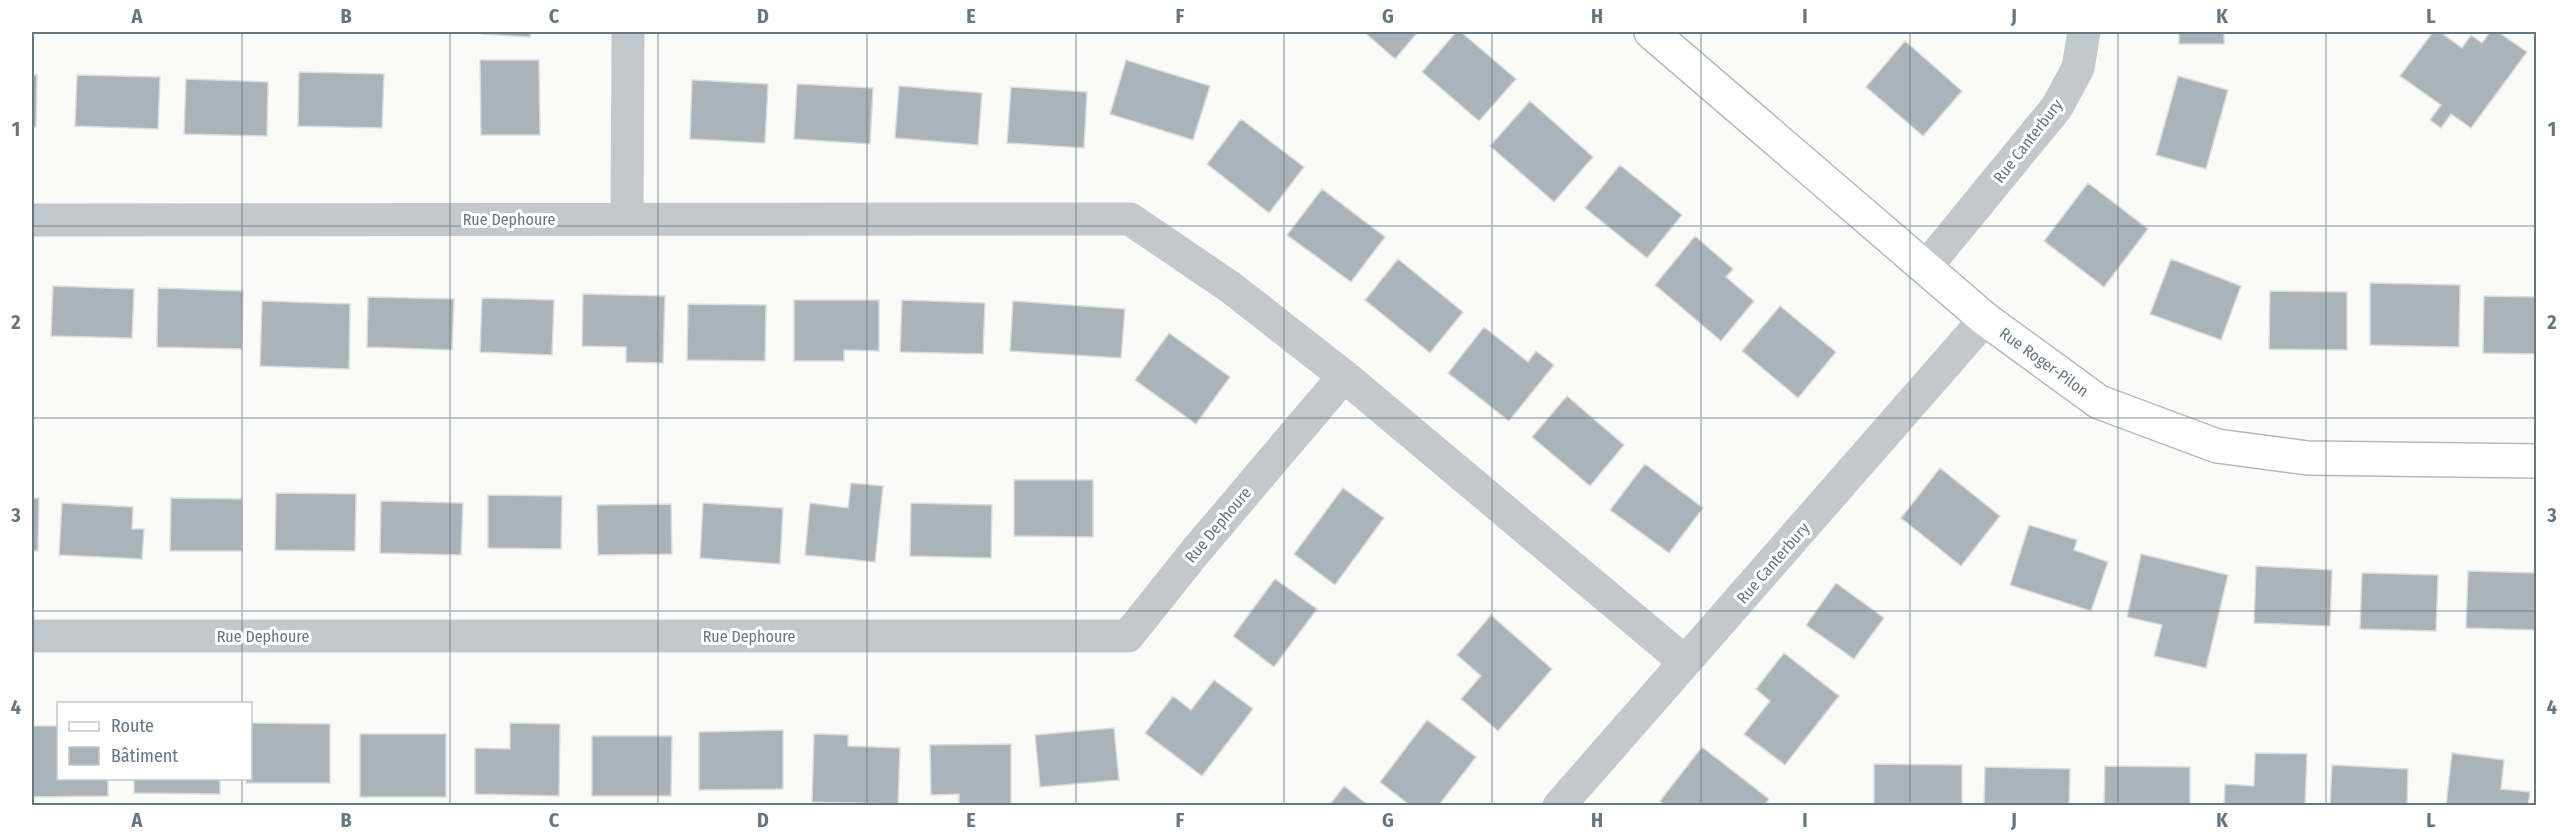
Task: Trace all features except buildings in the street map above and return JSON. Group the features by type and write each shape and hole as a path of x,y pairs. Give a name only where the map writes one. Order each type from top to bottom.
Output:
{"street":[{"path":"627,218 628,32"},
{"name":"Rue Roger-Pilon","path":"1651,32 1985,319 2098,402 2217,446 2308,458 2536,461"},
{"name":"Rue Canterbury","path":"1926,267 2057,108 2078,68 2084,32"},
{"name":"Rue Dephoure","path":"32,220 1131,219 1230,287 1344,376 1686,662"},
{"name":"Rue Canterbury","path":"1559,806 1985,319"},
{"name":"Rue Dephoure","path":"32,636 1128,636 1195,552 1344,376"}]}
